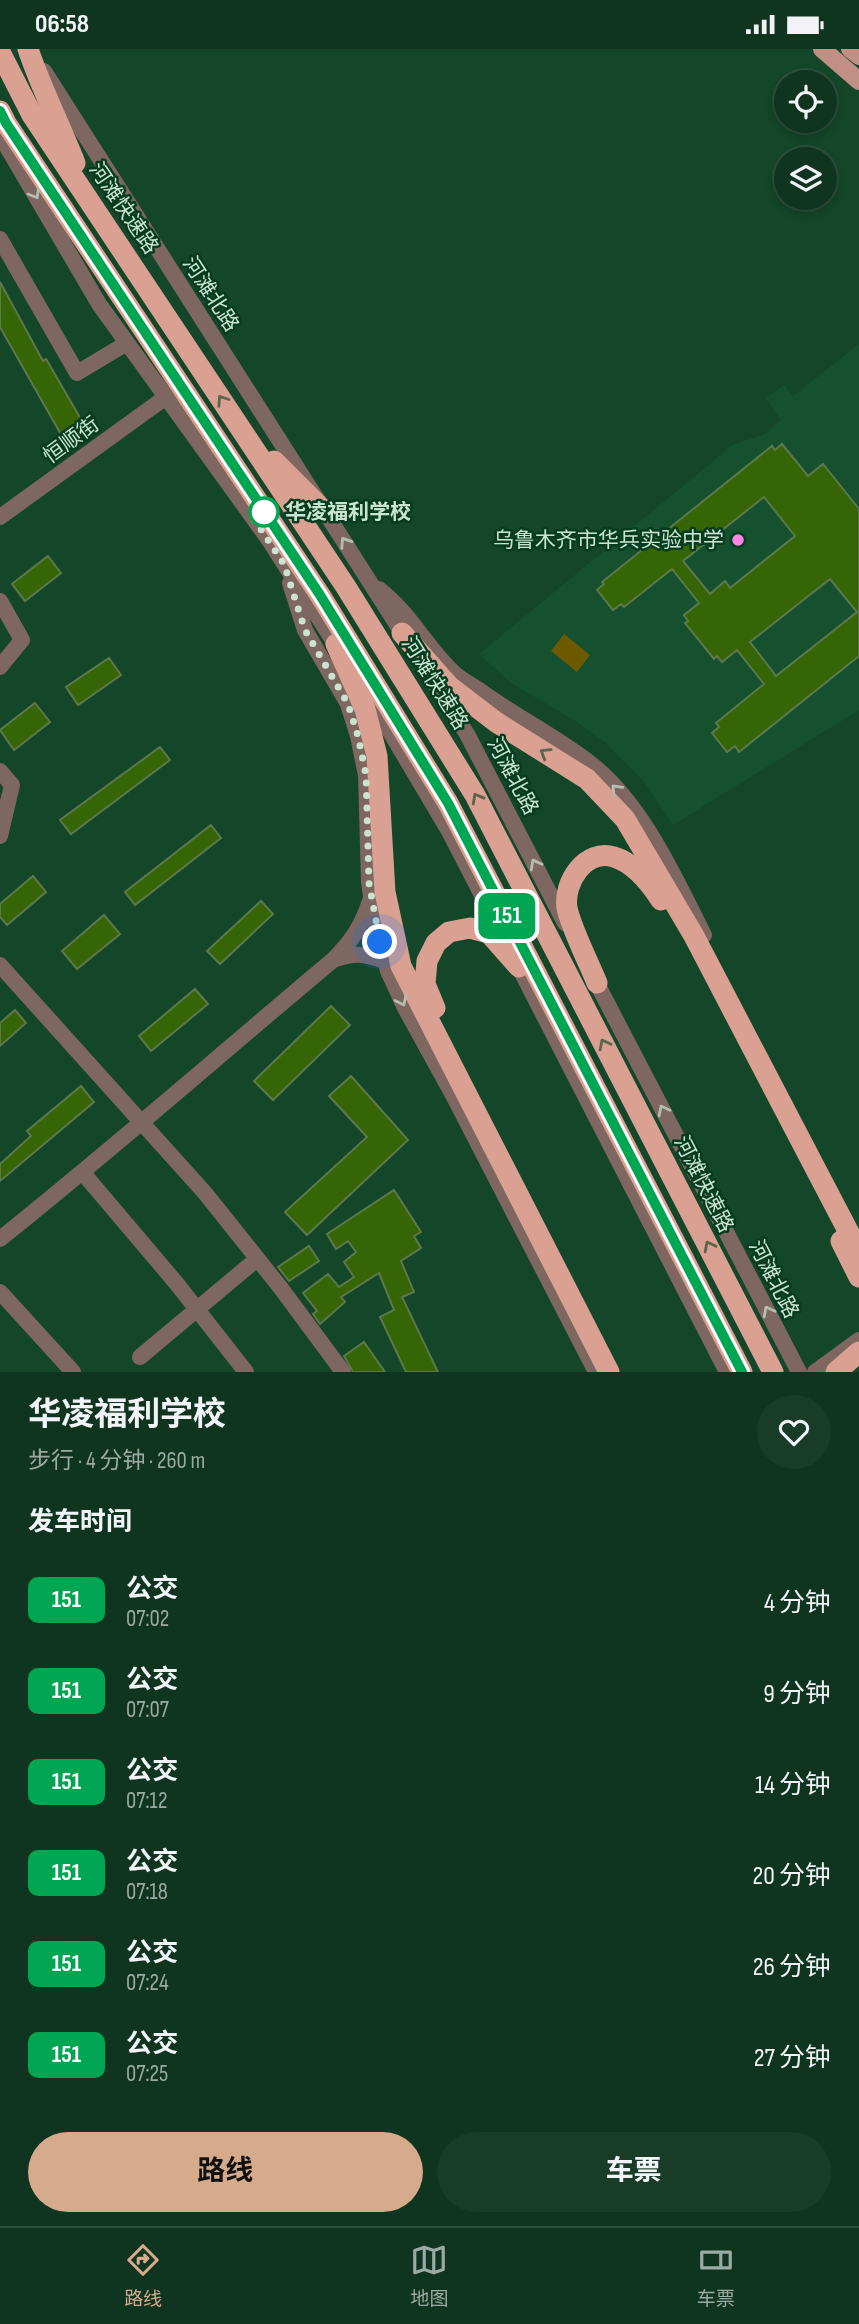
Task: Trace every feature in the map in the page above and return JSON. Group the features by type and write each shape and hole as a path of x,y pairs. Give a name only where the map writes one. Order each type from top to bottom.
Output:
{"highway":[{"path":"29,49 92,204"},
{"name":"河滩快速路","path":"0,52 32,115 346,587 475,795 773,1372"},
{"path":"0,111 320,595 448,803 742,1372"},
{"path":"200,416 269,540"},
{"path":"242,430 325,512"},
{"path":"402,633 449,686 496,722 587,779 625,819 663,881 687,936 859,1277"},
{"path":"336,644 365,709 377,756 385,892 401,966 451,1051 619,1372"},
{"path":"597,983 567,906 570,881 579,866 594,859 612,856 628,863 651,884 687,936 859,1252"},
{"path":"519,967 489,933 470,928 449,932 436,943 427,961 425,984 451,1051 609,1372"},
{"path":"837,1372 859,1355"}],"main road":[{"path":"822,49 859,81"},
{"path":"850,49 859,56"}],"street":[{"name":"河滩北路","path":"29,49 467,734 799,1372"},
{"path":"0,135 99,304 269,540 373,702 450,833 727,1372"},
{"path":"0,239 77,373 127,343"},
{"name":"恒顺街","path":"0,505 163,393"},
{"name":"恒顺街","path":"0,517 163,393"},
{"path":"284,564 305,630 348,704 358,736 366,775 369,883 385,961 405,1008 596,1372"},
{"path":"370,582 398,604 454,673 592,764 629,804 643,823 683,894 859,1236"},
{"path":"0,601 22,640 0,667"},
{"path":"0,771 12,786 0,836"},
{"path":"0,1239 83,1173 333,960 352,942 363,923 371,899"},
{"path":"333,960 351,954 385,961"},
{"path":"0,965 205,1193 343,1372"},
{"path":"83,1173 246,1372"},
{"path":"140,1357 257,1259"},
{"path":"0,1292 73,1372"},
{"path":"815,1372 859,1340"}],"shaded area":[{"name":"乌鲁木齐市华兵实验中学","path":"859,344 859,710 673,825 645,783 606,743 574,720 511,683 479,654 734,444 763,435 781,420 766,398 784,385 793,396"},
{"path":"564,634 590,655 577,672 551,651"}],"building":[{"path":"0,282 43,361 46,359 85,426 63,438 0,327"},
{"path":"782,444 808,476 823,464 859,509 859,656 739,752 735,746 727,752 712,733 719,727 716,723 764,684 737,650 722,662 717,656 714,659 685,623 688,621 684,615 699,603 672,569 624,607 621,604 613,610 597,590 604,584 602,582 772,446 775,450","holes":["764,497 795,536 730,588 725,581 710,594 683,561","830,579 857,612 776,676 750,642"]},
{"path":"48,556 61,573 25,601 12,584"},
{"path":"109,658 121,675 78,705 66,687"},
{"path":"35,703 50,722 14,750 0,730"},
{"path":"160,747 170,760 71,834 60,820"},
{"path":"211,825 221,838 135,905 125,892"},
{"path":"33,876 46,892 7,925 0,917 0,904"},
{"path":"261,901 273,914 220,964 207,951"},
{"path":"104,915 120,934 77,969 62,951"},
{"path":"195,989 208,1004 151,1051 139,1036"},
{"path":"331,1006 350,1025 273,1100 254,1081"},
{"path":"15,1010 26,1023 0,1046 0,1023"},
{"path":"351,1076 408,1140 307,1235 285,1212 367,1137 329,1096"},
{"path":"81,1086 94,1102 0,1181 0,1164 31,1136 27,1131"},
{"path":"394,1190 421,1232 414,1236 421,1248 401,1261 414,1292 402,1297 438,1372 406,1372 380,1317 394,1310 379,1273 341,1297 345,1302 320,1324 313,1314 317,1311 303,1293 328,1274 339,1287 354,1277 344,1262 356,1252 348,1241 336,1249 327,1234"},
{"path":"309,1246 319,1261 289,1281 278,1267"},
{"path":"364,1342 385,1372 353,1372 344,1356"}],"bus line":[{"name":"151","path":"0,111 320,595 448,803 742,1372"}],"place":[{"name":"华凌福利学校","path":"264,512"},
{"name":"乌鲁木齐市华兵实验中学","path":"738,540"}],"route":[{"path":"264,512 254,519 284,564 305,630 348,704 358,736 366,775 369,883 380,942"}]}
